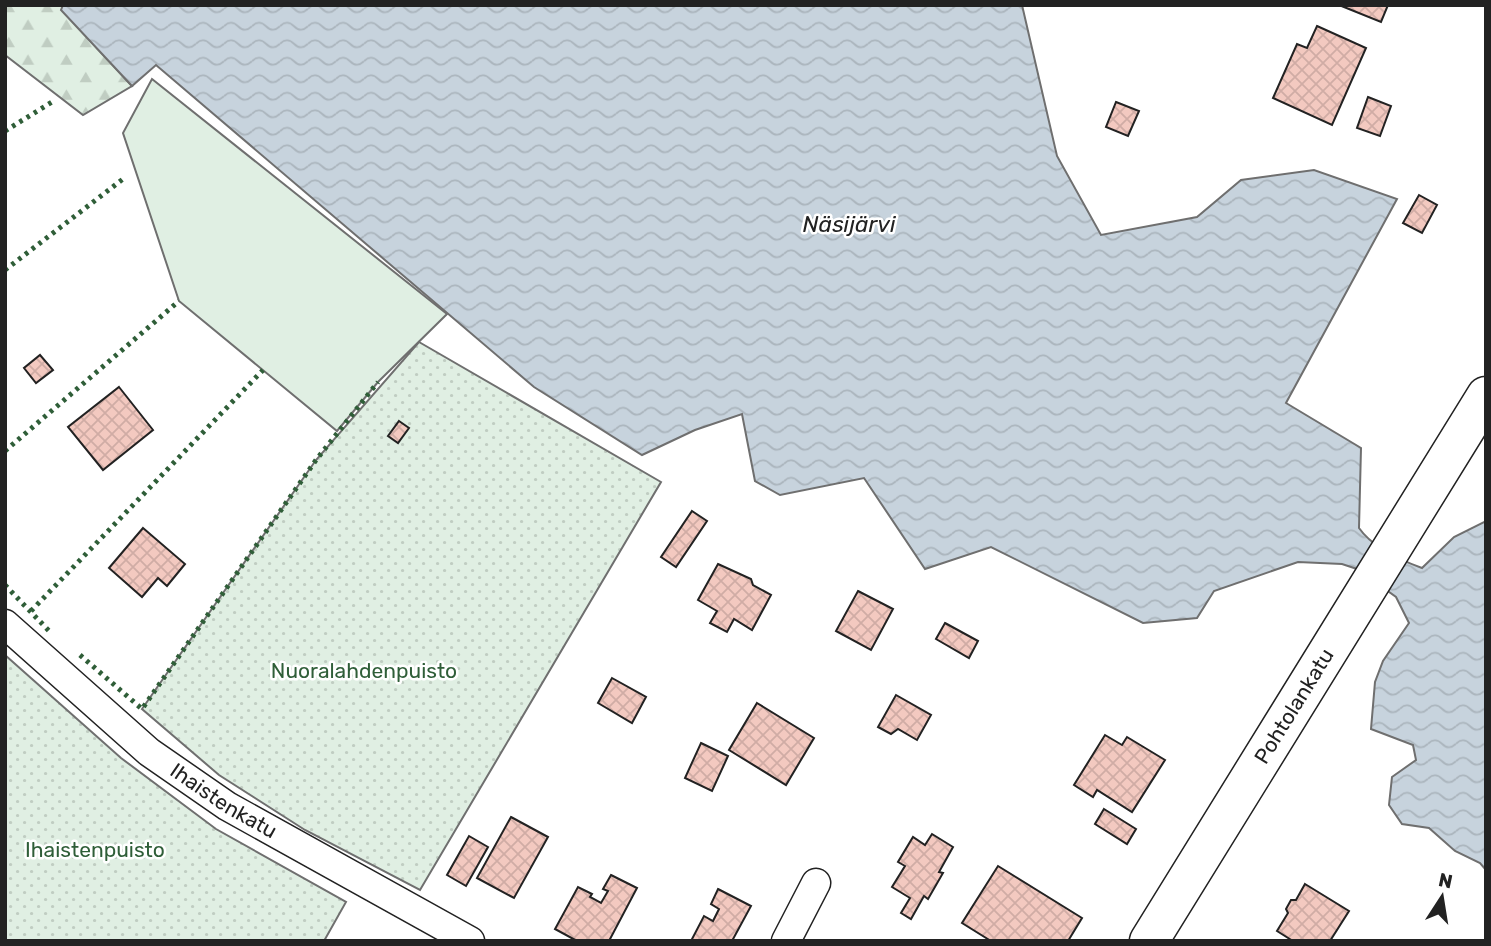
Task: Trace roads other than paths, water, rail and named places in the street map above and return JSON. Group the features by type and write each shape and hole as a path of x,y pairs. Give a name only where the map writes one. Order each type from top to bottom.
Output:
{"main road":[{"name":"Pohtolankatu","path":"1149,941 1486,396"}],"street":[{"name":"Ihaistenkatu","path":"5,624 149,752 227,806 470,941"},
{"path":"786,941 816,883"}],"water":[{"name":"Näsijärvi","path":"63,5 1022,5 1057,156 1101,235 1197,217 1241,180 1314,170 1397,199 1286,403 1361,448 1359,528 1372,542 1387,552 1422,568 1454,537 1486,521 1486,870 1480,863 1455,851 1429,828 1402,824 1389,805 1392,777 1416,760 1413,745 1371,729 1375,682 1383,661 1409,623 1396,597 1357,569 1342,564 1298,562 1214,591 1197,618 1143,623 991,547 925,569 864,478 780,495 755,481 742,414 695,430 642,455 534,387 156,65 132,86 61,10"}],"park label":[{"name":"Nuoralahdenpuisto","path":"364,671"},
{"name":"Ihaistenpuisto","path":"95,850"}]}
